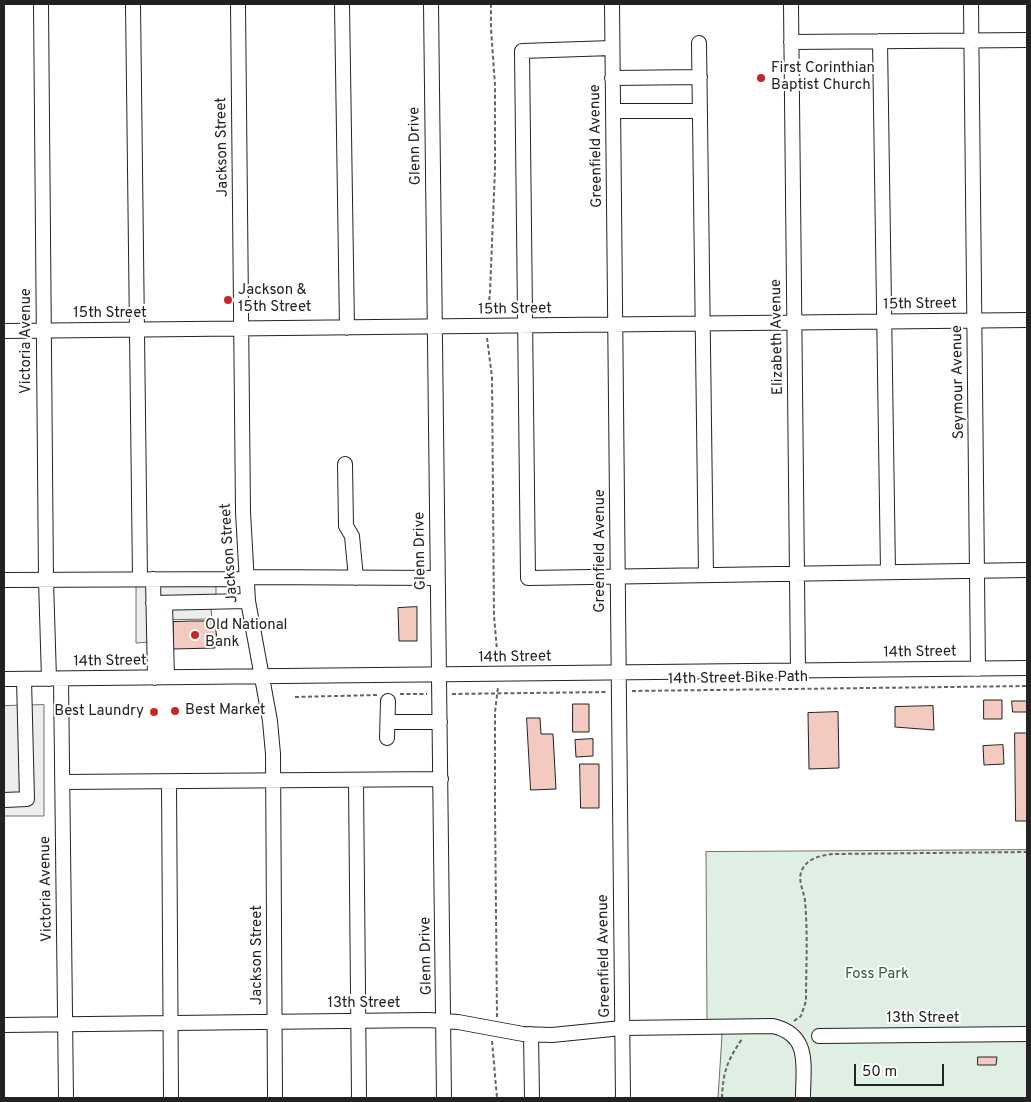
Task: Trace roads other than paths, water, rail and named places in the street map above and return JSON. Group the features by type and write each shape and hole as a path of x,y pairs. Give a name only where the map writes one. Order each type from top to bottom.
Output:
{"street":[{"name":"Victoria Avenue","path":"41,4 46,580 62,782 66,1098"},
{"path":"133,4 136,330 146,578 159,603 161,677"},
{"name":"Jackson Street","path":"238,4 242,512 248,601 271,732 274,781 275,1098"},
{"path":"342,4 347,328"},
{"name":"Glenn Drive","path":"431,4 444,1098"},
{"name":"Greenfield Avenue","path":"612,4 623,1098"},
{"name":"Elizabeth Avenue","path":"791,4 798,671"},
{"name":"Seymour Avenue","path":"971,4 978,669"},
{"path":"791,42 1027,40"},
{"path":"880,41 888,572"},
{"path":"699,43 706,575"},
{"path":"612,48 522,50 528,578 1027,570"},
{"path":"612,78 700,77"},
{"path":"613,111 700,110"},
{"name":"15th Street","path":"4,331 1027,320"},
{"path":"346,464 346,526 352,536 356,578"},
{"path":"4,580 438,578"},
{"path":"159,603 248,601"},
{"name":"14th Street","path":"4,679 1027,668"},
{"path":"4,800 26,799 24,679"},
{"path":"387,738 388,697"},
{"path":"388,722 440,722"},
{"path":"62,782 441,779"},
{"path":"356,780 359,1098"},
{"path":"169,782 171,1098"},
{"name":"13th Street","path":"4,1024 444,1020 531,1034 579,1034 622,1028 748,1026 781,1028 794,1034 802,1048 804,1098"},
{"path":"531,1034 532,1098"},
{"name":"13th Street","path":"819,1036 1027,1034"}],"place":[{"name":"First Corinthian Baptist Church","path":"761,78"},
{"name":"Jackson & 15th Street","path":"228,300"},
{"name":"Old National Bank","path":"195,635"},
{"name":"Best Market","path":"175,711"},
{"name":"Best Laundry","path":"154,712"}],"park label":[{"name":"Foss Park","path":"877,975"}]}
